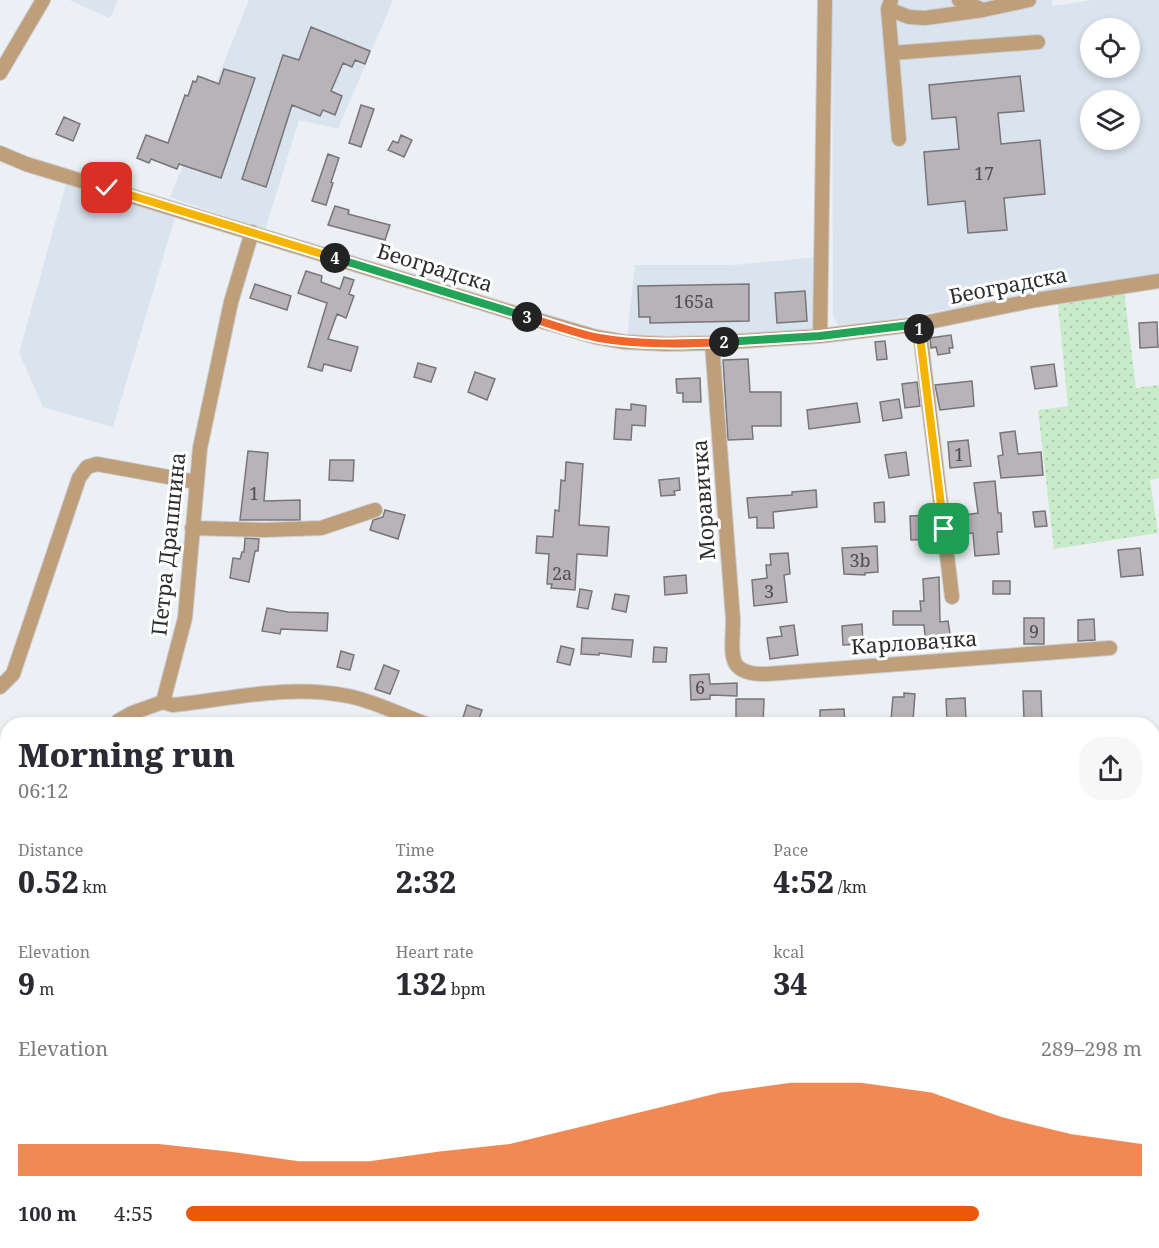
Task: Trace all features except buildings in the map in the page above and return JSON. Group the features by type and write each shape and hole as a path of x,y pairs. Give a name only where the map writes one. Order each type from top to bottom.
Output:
{"street":[{"path":"0,73 43,0"},
{"path":"820,336 825,0"},
{"path":"959,0 983,10"},
{"path":"890,5 909,17 925,18 983,10 1029,0"},
{"path":"890,5 899,139"},
{"path":"892,53 1038,42"},
{"name":"Београдска","path":"0,153 26,164 596,337 625,342 712,343 820,336 919,324 1036,300 1159,281"},
{"name":"Петра Драпшина","path":"163,702 185,618 200,448 231,302 252,232"},
{"path":"919,324 952,597"},
{"name":"Моравичка","path":"712,343 733,620 733,653"},
{"path":"0,687 13,674 79,478 87,466 97,464 196,482"},
{"path":"192,528 264,530 321,528 375,510"},
{"name":"Карловачка","path":"733,653 734,660 740,669 745,672 767,674 1110,648"},
{"path":"125,717 163,702 173,705 270,692 318,692 349,696 407,717"}],"shaded area":[{"path":"69,0 118,0 110,18"},
{"path":"249,0 393,0 338,129 299,120 265,230 170,197"},
{"path":"832,0 1051,0 1053,6 1093,0 1159,0 1159,277 1034,294 847,327 838,325 833,317"},
{"path":"66,184 176,214 113,427 43,407 19,353"},
{"path":"818,257 816,326 811,331 652,339 627,335 635,265 733,265"}],"green space":[{"path":"1124,291 1136,388 1159,385 1159,478 1150,480 1158,533 1054,549 1038,410 1068,406 1058,305"}],"route":[{"path":"107,188 524,316 596,337 625,342 712,343 820,336 919,324 944,529"}]}
